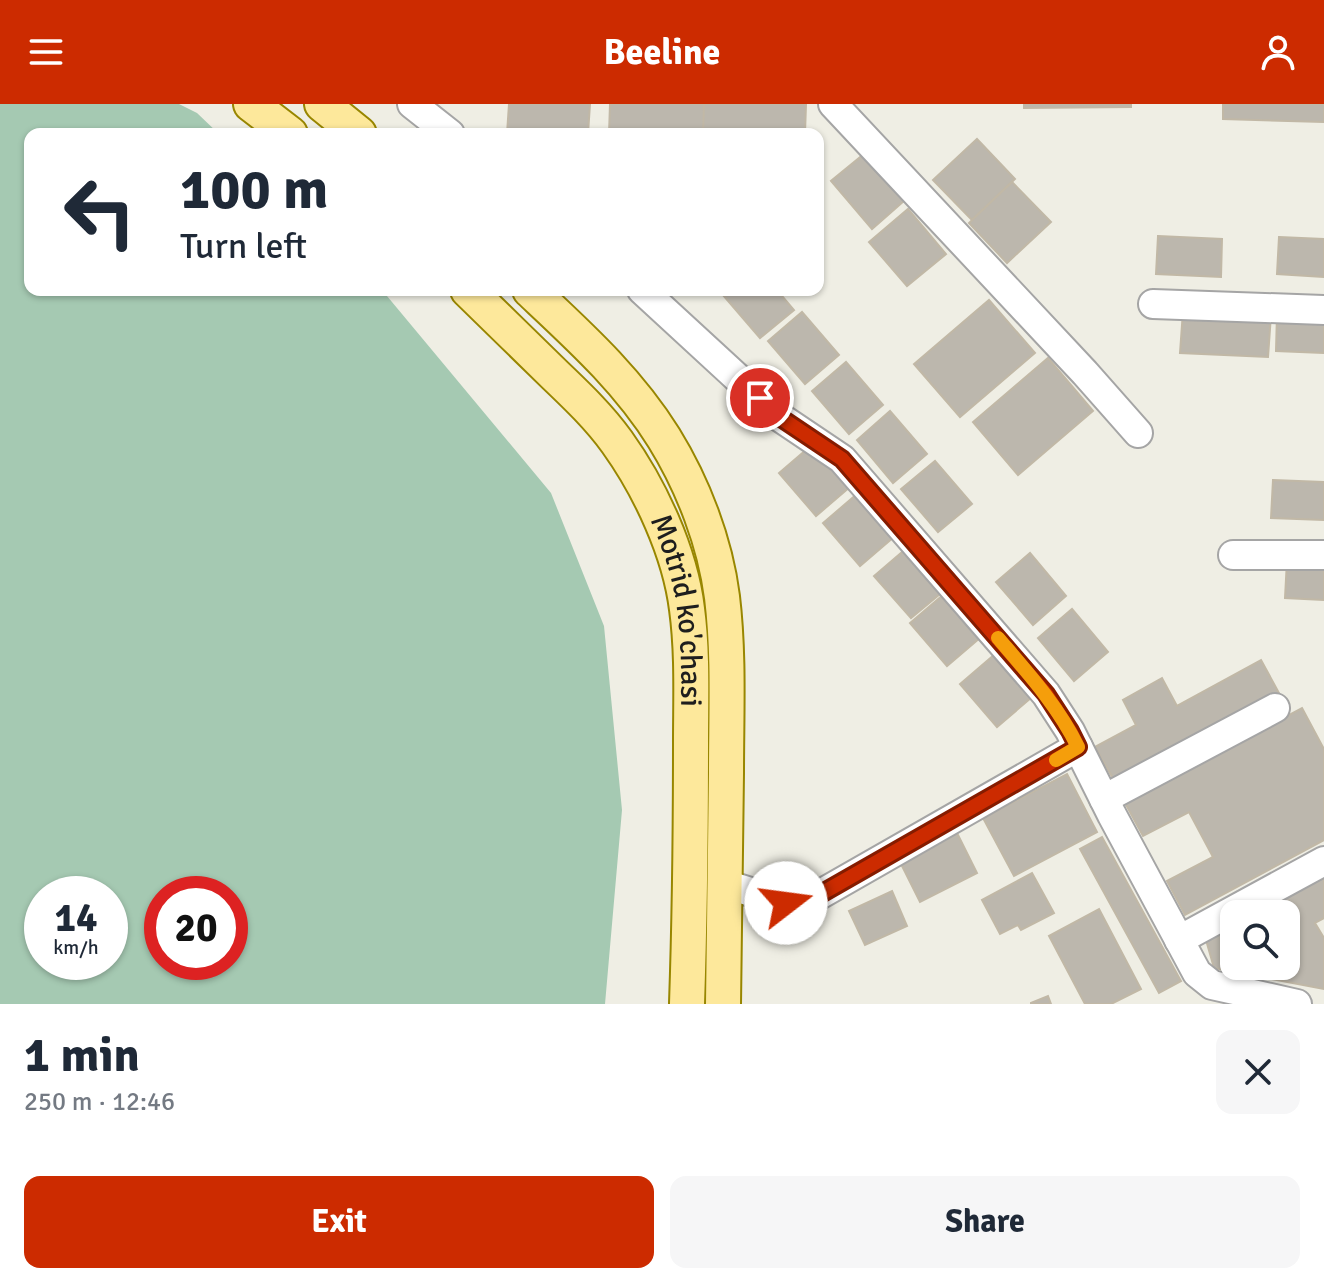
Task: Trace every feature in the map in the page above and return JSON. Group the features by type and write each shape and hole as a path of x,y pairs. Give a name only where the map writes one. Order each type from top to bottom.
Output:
{"main road":[{"path":"251,104 282,128"},
{"path":"322,104 352,128"},
{"name":"Motrid ko'chasi","path":"474,296 580,399 617,442 661,521 680,578 687,607 690,668 691,852 687,1004"},
{"name":"Motrid ko'chasi","path":"536,296 602,358 646,411 681,470 707,532 722,596 725,630 723,1004"}],"street":[{"path":"412,104 442,128"},
{"path":"833,104 1138,433"},
{"path":"649,296 781,418 842,459 1046,694 1070,731 1197,973 1212,985 1297,1004"},
{"path":"1153,304 1324,310"},
{"path":"1233,555 1324,555"},
{"path":"1104,799 1275,708"},
{"path":"725,884 786,903 812,899 1078,747"},
{"path":"1179,940 1324,861"}],"green space":[{"path":"0,104 179,104 197,113 213,128 24,128 24,296 387,296 551,493 604,626 622,810 605,1004 0,1004"}],"building":[{"path":"509,104 590,104 588,128 507,128"},
{"path":"610,104 719,104 718,128 609,128"},
{"path":"704,104 806,104 805,128 703,128"},
{"path":"1024,104 1131,104 1131,107 1024,108"},
{"path":"1223,104 1324,104 1324,122 1223,119"},
{"path":"977,139 1015,179 972,220 933,180"},
{"path":"864,154 904,201 872,229 831,181"},
{"path":"1012,182 1051,222 1007,263 969,223"},
{"path":"908,209 946,254 907,286 869,242"},
{"path":"1158,236 1222,239 1221,277 1156,274"},
{"path":"1279,237 1324,239 1324,277 1277,274"},
{"path":"724,296 782,296 794,310 760,338"},
{"path":"989,300 1035,353 960,417 914,364"},
{"path":"1183,311 1271,315 1268,357 1180,353"},
{"path":"802,312 839,355 805,384 768,341"},
{"path":"1277,313 1324,316 1324,353 1276,351"},
{"path":"1048,358 1093,411 1018,475 973,422"},
{"path":"846,362 883,405 849,434 812,391"},
{"path":"890,411 927,454 893,483 857,440"},
{"path":"813,444 850,487 816,516 779,473"},
{"path":"935,461 972,504 938,532 901,489"},
{"path":"1273,480 1324,482 1324,520 1271,518"},
{"path":"857,494 894,537 860,566 823,523"},
{"path":"908,547 945,590 911,618 874,576"},
{"path":"1030,553 1066,596 1033,625 996,582"},
{"path":"1287,560 1324,562 1324,600 1285,598"},
{"path":"943,595 980,638 947,666 910,623"},
{"path":"1072,609 1108,652 1074,681 1038,638"},
{"path":"994,655 1031,698 997,727 960,684"},
{"path":"1261,660 1279,693 1115,782 1095,747 1136,725 1123,700 1162,678 1177,706"},
{"path":"1302,708 1324,749 1324,840 1185,915 1167,881 1213,857 1189,812 1143,836 1125,803"},
{"path":"1067,774 1097,832 1014,876 983,818"},
{"path":"957,833 977,873 920,902 900,862"},
{"path":"1102,837 1181,981 1159,993 1080,849"},
{"path":"1324,872 1324,918 1315,923 1324,938 1324,989 1277,980 1300,980 1300,900 1278,900 1276,897"},
{"path":"1032,873 1054,913 1021,930 1018,925 1000,934 982,900"},
{"path":"892,891 907,926 865,945 849,911"},
{"path":"1099,909 1141,989 1111,1004 1085,1004 1049,936"},
{"path":"1220,930 1220,969 1214,968 1206,940"},
{"path":"1048,996 1051,1004 1031,1004 1031,1003"}],"slow traffic":[{"path":"998,638 1046,694 1078,747 1056,760"}],"route":[{"path":"760,398 781,418 842,459 1046,694 1078,747 812,899 786,903"}]}
